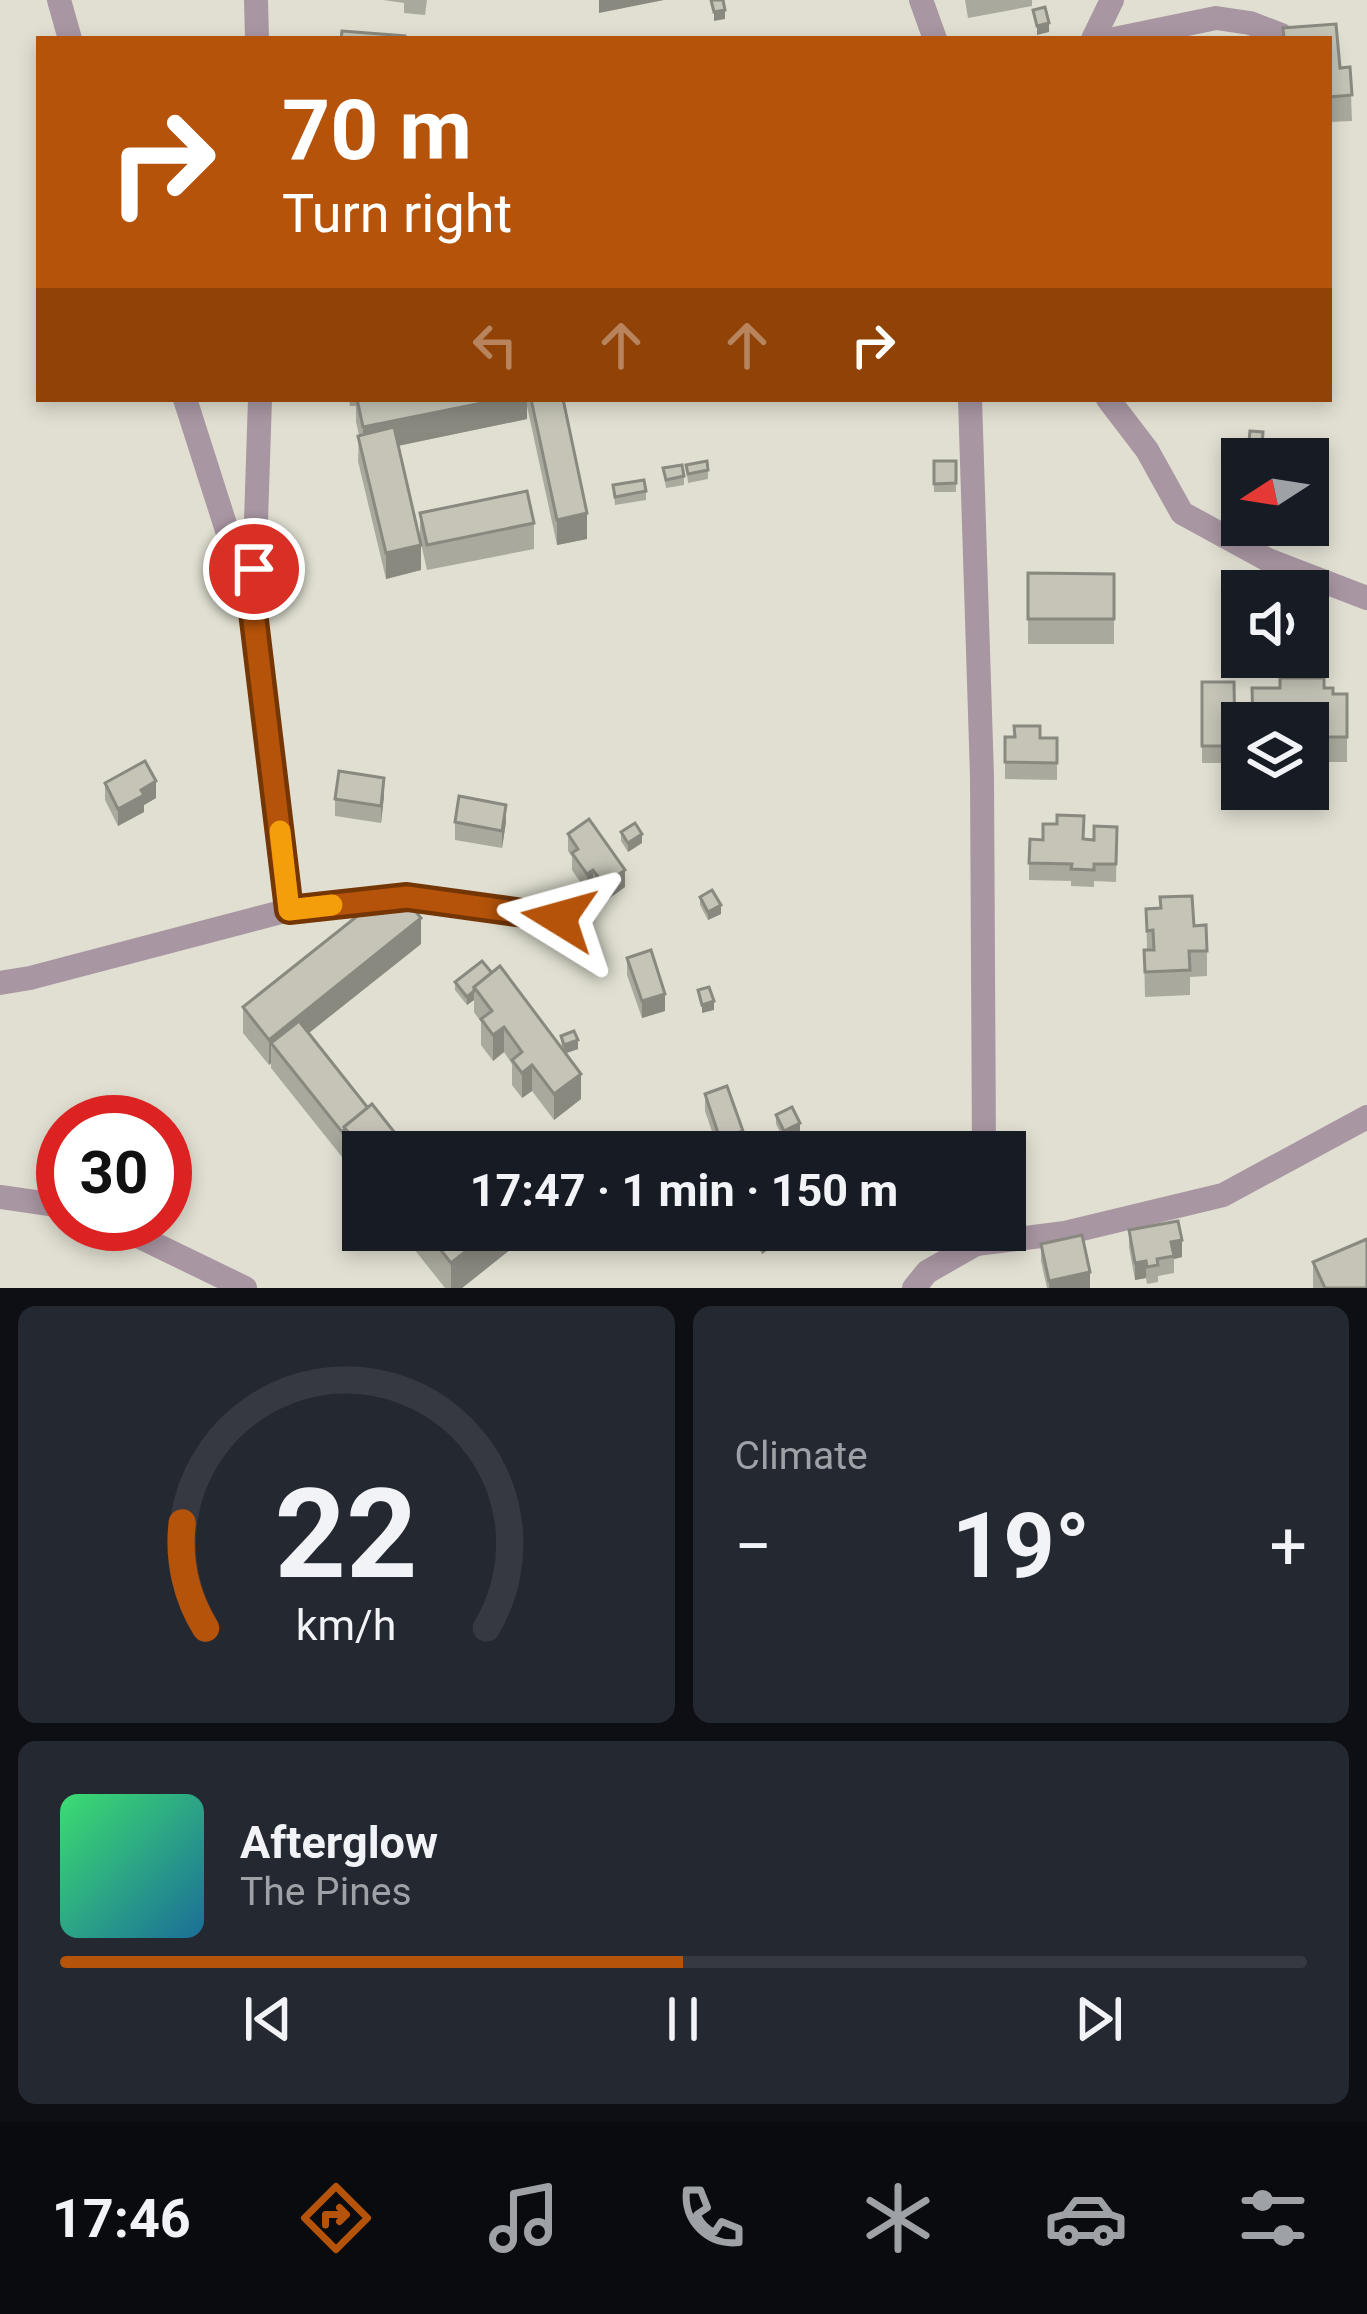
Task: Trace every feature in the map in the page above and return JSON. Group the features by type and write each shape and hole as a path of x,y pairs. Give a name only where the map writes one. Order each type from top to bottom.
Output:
{"street":[{"path":"59,0 69,36"},
{"path":"256,0 257,36"},
{"path":"921,0 934,36"},
{"path":"1094,36 1112,0"},
{"path":"1129,36 1216,18 1250,23 1281,35"},
{"path":"185,402 253,612"},
{"path":"260,402 253,612 289,910"},
{"path":"970,402 982,776 983,1131"},
{"path":"1110,402 1147,451 1182,513 1268,560 1367,598"},
{"path":"0,983 289,910 407,897 559,918"},
{"path":"1026,1235 1065,1233 1223,1195 1367,1117"},
{"path":"0,1197 36,1203"},
{"path":"168,1251 244,1288"},
{"path":"914,1288 956,1251"}],"building":[{"path":"711,0 723,0 725,10 714,12"},
{"path":"1045,7 1049,23 1037,26 1033,10"},
{"path":"1336,24 1340,68 1350,67 1352,95 1332,97 1332,36 1284,36 1283,28"},
{"path":"342,31 405,36 341,36"},
{"path":"358,402 487,402 363,427"},
{"path":"532,402 564,402 587,513 557,520"},
{"path":"394,427 421,545 386,553 358,436"},
{"path":"707,461 708,470 688,474 686,465"},
{"path":"934,461 956,461 956,483 934,484"},
{"path":"682,465 684,476 666,480 663,468"},
{"path":"644,480 646,491 615,497 613,485"},
{"path":"527,491 534,523 427,545 420,513"},
{"path":"1028,573 1114,574 1114,619 1028,619"},
{"path":"1280,678 1324,678 1324,688 1347,694 1347,737 1329,737 1329,702 1252,702 1252,688 1280,688"},
{"path":"1202,682 1234,682 1234,702 1221,702 1221,746 1202,746"},
{"path":"1014,726 1040,726 1040,738 1057,738 1057,763 1005,762 1005,737 1015,737"},
{"path":"145,761 156,781 141,790 144,795 118,809 105,783"},
{"path":"339,771 384,778 381,806 335,799"},
{"path":"459,796 506,805 502,831 455,822"},
{"path":"1057,815 1084,816 1083,839 1094,840 1094,826 1117,827 1116,864 1094,864 1094,870 1071,869 1072,864 1029,863 1030,839 1043,840 1043,824 1057,824"},
{"path":"589,819 625,870 604,885 593,870 587,874 572,853 578,849 568,834"},
{"path":"635,823 642,834 628,843 621,832"},
{"path":"395,886 421,918 269,1040 243,1007"},
{"path":"712,890 721,905 708,912 700,897"},
{"path":"1192,896 1194,926 1206,925 1207,951 1189,951 1190,970 1145,972 1144,950 1154,950 1146,909 1161,908 1160,897"},
{"path":"651,950 665,994 642,1001 627,958"},
{"path":"482,961 492,973 467,997 455,982"},
{"path":"500,966 581,1074 554,1094 532,1065 522,1073 512,1060 522,1052 504,1027 493,1035 481,1019 492,1011 474,987"},
{"path":"709,987 714,1001 702,1005 698,990"},
{"path":"299,1021 368,1108 342,1132 271,1043"},
{"path":"574,1031 578,1040 564,1045 561,1036"},
{"path":"727,1086 743,1131 717,1131 705,1094"},
{"path":"372,1104 393,1131 347,1131 344,1127"},
{"path":"792,1107 800,1123 784,1131 776,1115"},
{"path":"1178,1221 1182,1240 1171,1242 1174,1256 1157,1259 1158,1265 1147,1267 1146,1261 1135,1263 1129,1230"},
{"path":"1082,1235 1090,1272 1049,1281 1041,1244"},
{"path":"1367,1239 1367,1288 1325,1288 1313,1262"},
{"path":"442,1251 466,1251 451,1263"}],"slow traffic":[{"path":"280,831 289,910 332,905"}],"route":[{"path":"254,569 253,612 289,910 407,897 559,918"}]}
